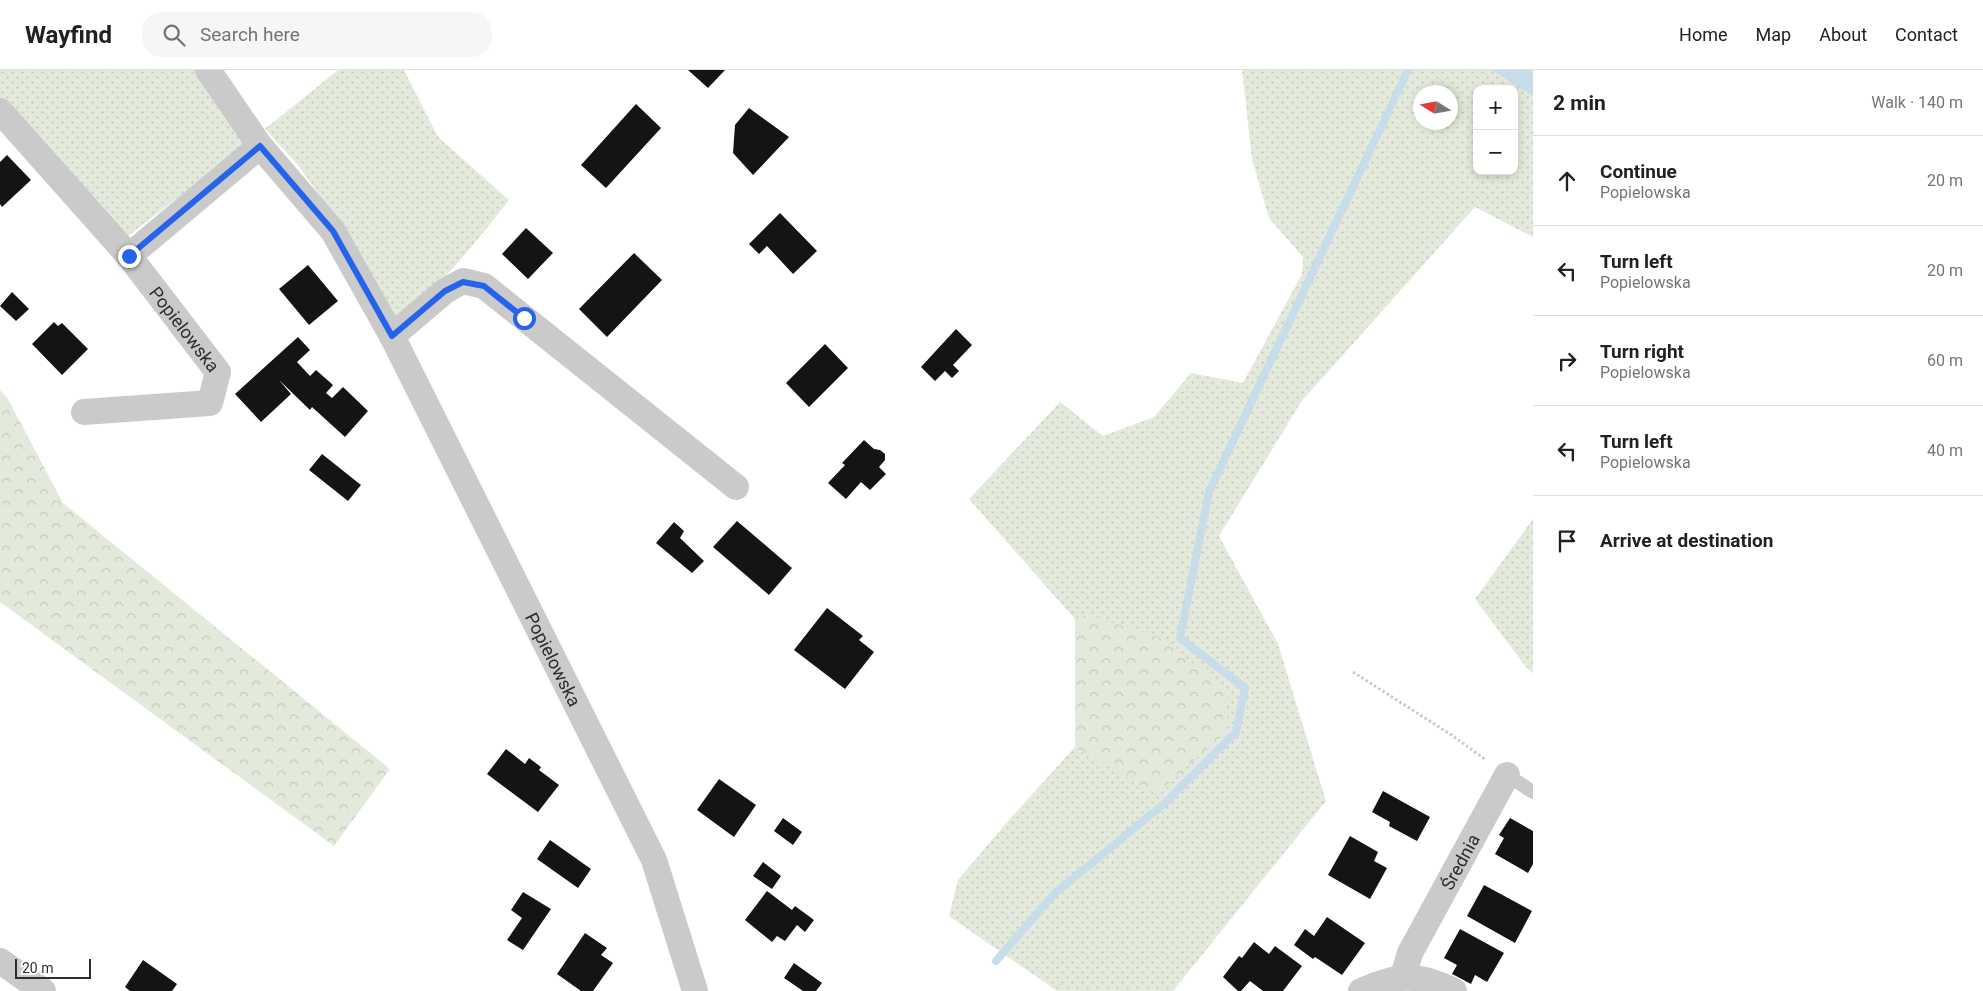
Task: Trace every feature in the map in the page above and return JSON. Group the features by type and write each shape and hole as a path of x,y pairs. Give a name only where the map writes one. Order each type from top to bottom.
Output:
{"street":[{"name":"Popielowska","path":"208,70 260,146 333,231 392,336 654,860 695,991"},
{"name":"Popielowska","path":"0,111 129,256 218,372 210,403 84,412"},
{"path":"129,256 260,146"},
{"path":"392,336 445,291 463,282 484,286 736,487"},
{"name":"Średnia","path":"1403,977 1410,953 1500,770"},
{"path":"0,960 43,991"},
{"path":"1361,991 1380,983 1403,977 1427,980 1454,991"}],"lane":[{"path":"1500,770 1533,792"}],"path":[{"path":"1353,672 1453,736 1500,770"}],"green space":[{"path":"0,70 196,70 246,145 127,237 0,106"},
{"path":"338,70 404,70 438,137 509,200 457,264 412,307 395,319 346,233 298,165 265,129"},
{"path":"1242,70 1533,70 1533,237 1475,207 1301,402 1219,536 1278,644 1326,801 1173,991 1057,991 949,916 958,880 1075,747 1075,619 969,499 1060,402 1103,436 1154,417 1191,373 1243,383 1302,274 1303,257 1269,218 1252,159"},
{"path":"0,390 8,399 63,503 390,769 334,846 0,602"},
{"path":"1533,519 1533,673 1526,667 1475,599"},
{"path":"1087,615 1157,636 1228,690 1227,731 1156,794 1075,748 1075,619"}],"water":[{"path":"1492,70 1533,70 1533,96"}],"building":[{"path":"688,70 725,70 708,88"},
{"path":"636,104 661,128 606,188 581,165"},
{"path":"749,108 789,137 753,175 733,153 735,125"},
{"path":"7,155 31,180 2,207 0,204 0,162"},
{"path":"780,213 817,251 793,274 767,246 759,254 749,244"},
{"path":"526,228 553,253 528,279 502,254"},
{"path":"634,253 662,280 607,337 579,309"},
{"path":"308,265 338,301 309,325 279,289"},
{"path":"12,292 29,309 16,321 0,306"},
{"path":"54,322 58,326 62,323 88,349 62,375 32,344"},
{"path":"956,329 972,345 953,365 959,371 952,378 945,371 935,381 921,367"},
{"path":"298,337 310,350 297,362 310,376 316,370 333,385 326,393 332,398 343,387 368,411 345,437 312,407 310,410 279,380 291,394 261,422 235,394"},
{"path":"825,344 848,368 809,407 786,383"},
{"path":"864,440 874,449 880,450 885,454 885,460 879,467 886,474 870,490 861,482 846,499 828,483 845,465 842,463"},
{"path":"322,454 361,485 348,501 309,470"},
{"path":"737,521 792,568 769,595 713,547"},
{"path":"674,522 684,531 680,538 704,561 692,573 656,543"},
{"path":"827,608 863,636 859,640 874,652 845,689 794,650"},
{"path":"506,749 525,764 529,758 541,767 539,770 559,785 538,812 487,774"},
{"path":"719,779 756,805 734,837 697,810"},
{"path":"1383,791 1430,817 1417,841 1389,826 1390,822 1372,812"},
{"path":"783,818 802,832 793,845 774,831"},
{"path":"1510,818 1533,831 1533,864 1528,873 1495,854 1504,838 1499,835"},
{"path":"1350,836 1378,852 1374,861 1387,868 1370,899 1328,875"},
{"path":"550,840 591,869 578,888 537,859"},
{"path":"763,862 781,876 772,889 753,876"},
{"path":"1484,885 1532,911 1515,943 1467,916"},
{"path":"767,891 792,910 795,906 814,920 805,932 797,925 785,941 777,936 772,942 745,920"},
{"path":"523,892 551,909 523,950 507,940 522,918 511,910"},
{"path":"1327,917 1365,943 1342,975 1315,957 1313,959 1294,945 1305,929 1314,936"},
{"path":"1460,929 1504,953 1487,982 1475,975 1471,984 1452,974 1457,965 1444,958"},
{"path":"585,933 607,948 601,955 613,963 593,991 581,991 557,974"},
{"path":"1254,942 1269,954 1275,946 1302,966 1283,991 1263,991 1250,981 1241,991 1238,991 1223,977 1239,956 1242,958"},
{"path":"143,960 177,984 172,991 130,991 125,987"},
{"path":"794,963 822,983 816,991 803,991 784,978"}],"waterway":[{"path":"996,961 1055,893 1164,804 1236,732 1245,688 1180,638 1209,492 1408,70"}],"route":[{"path":"129,256 260,146 333,231 392,336 445,291 463,282 484,286 524,318"}]}
